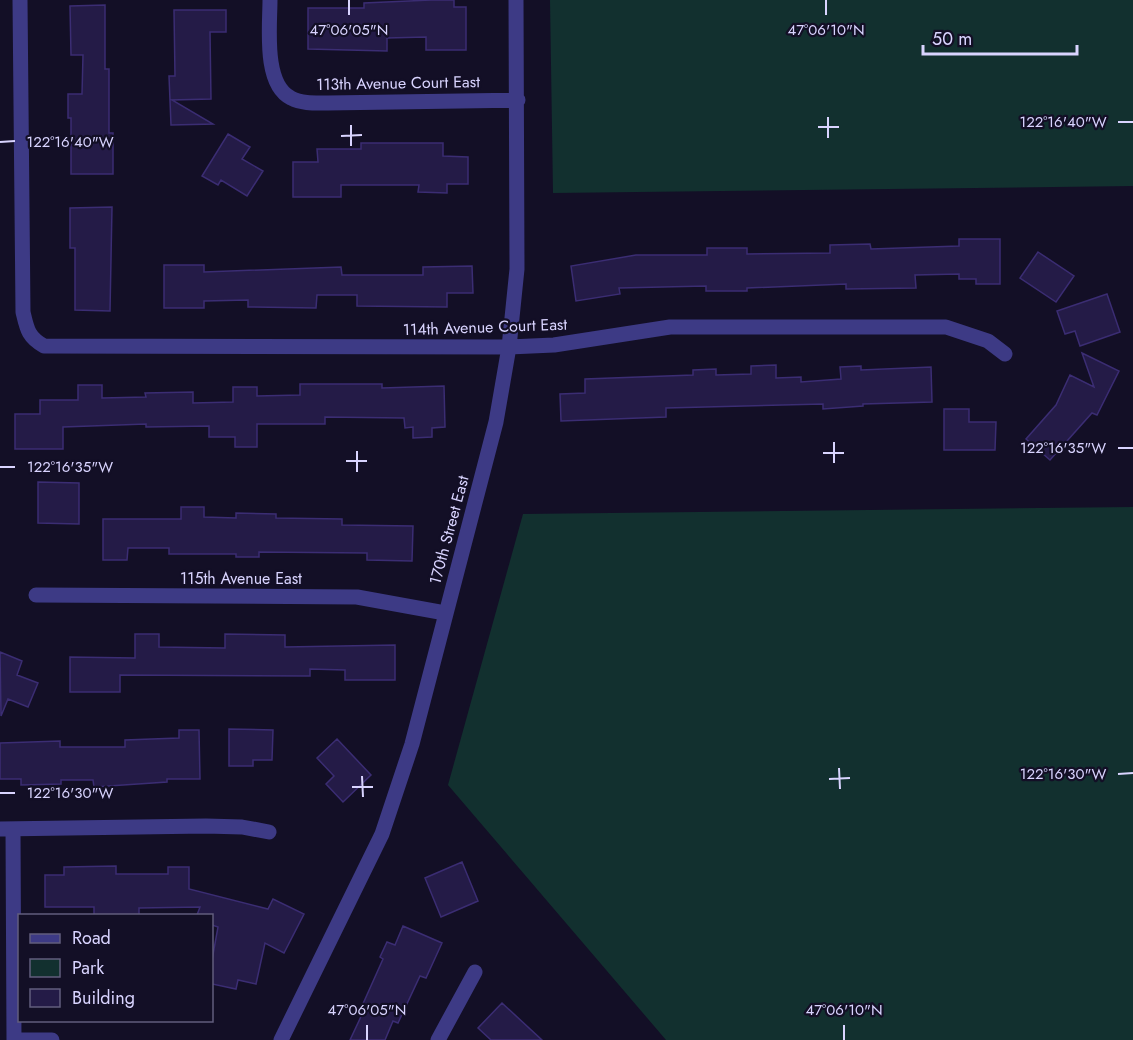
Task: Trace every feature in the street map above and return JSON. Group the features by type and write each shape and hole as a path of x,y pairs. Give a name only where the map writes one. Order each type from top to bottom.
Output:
{"street":[{"name":"114th Avenue Court East","path":"20,0 24,312 32,339 44,346 62,348 510,347 554,345 670,327 946,327 988,341 1005,354"},
{"name":"113th Avenue Court East","path":"270,0 271,65 281,91 302,102 518,100"},
{"name":"170th Street East","path":"280,1040 382,834 412,744 496,422 510,347 517,269 516,0"},
{"name":"115th Avenue East","path":"36,595 357,597 445,613"},
{"path":"52,1040 14,1040 6,829 206,826 242,827 268,832"},
{"path":"438,1040 475,972"}],"green space":[{"path":"550,0 1133,0 1133,186 553,193"},
{"path":"1133,507 1133,1040 666,1040 448,785 523,514"}],"building":[{"path":"454,0 454,7 466,7 466,50 426,50 426,37 387,38 387,51 308,49 308,8 364,8 364,3"},
{"path":"105,5 105,69 109,69 109,133 113,133 113,174 71,174 71,118 68,118 68,94 82,94 83,55 71,55 70,6"},
{"path":"174,10 226,10 226,32 210,32 211,99 172,100 213,124 171,125 169,76 175,76"},
{"path":"228,134 250,147 242,159 263,171 247,196 221,180 218,185 202,176"},
{"path":"361,143 443,143 443,156 468,157 468,184 447,184 447,193 418,192 419,185 341,185 341,197 293,197 293,162 318,162 317,149 361,149"},
{"path":"112,207 110,311 75,310 75,248 70,248 70,208"},
{"path":"959,239 1000,239 1000,284 976,284 976,279 959,279 959,274 915,275 916,288 846,289 846,284 747,288 747,291 706,291 706,286 619,288 620,294 576,301 571,266 636,255 707,255 707,248 747,248 747,254 830,253 830,245 870,244 871,249 959,246"},
{"path":"1038,252 1074,276 1056,302 1020,278"},
{"path":"164,265 204,265 204,272 341,267 342,275 423,275 423,267 472,266 473,293 447,293 447,307 357,306 357,295 317,295 316,308 248,307 248,300 204,301 204,308 164,308"},
{"path":"1107,294 1120,332 1080,346 1075,331 1065,334 1057,311"},
{"path":"1082,353 1119,371 1097,415 1092,413 1050,460 1026,439 1056,405 1070,375 1094,387"},
{"path":"776,365 776,378 801,377 801,382 841,379 840,367 861,366 861,370 931,367 932,402 863,404 863,406 823,409 823,404 666,408 666,417 561,421 560,394 585,393 585,379 693,375 693,370 716,369 716,375 751,374 751,366"},
{"path":"300,384 382,384 382,388 444,386 445,427 432,428 432,437 413,438 413,427 405,428 404,418 325,417 325,424 257,424 257,447 235,447 235,437 209,437 209,426 146,427 146,424 63,427 63,449 15,449 15,414 40,414 40,400 78,400 78,385 102,385 102,398 146,397 145,393 193,392 193,403 233,402 233,387 257,387 257,396 300,395"},
{"path":"944,409 969,409 969,422 996,422 995,450 944,450"},
{"path":"38,482 79,483 79,524 38,523"},
{"path":"181,507 204,507 204,517 236,518 236,513 276,514 276,518 342,519 342,525 413,526 412,561 367,560 367,553 259,552 259,557 236,557 236,554 169,554 169,548 128,548 127,560 103,560 103,519 181,519"},
{"path":"135,634 159,634 159,647 225,648 225,634 285,635 285,647 395,645 395,680 345,680 345,670 310,669 310,676 120,675 120,692 70,692 70,657 135,658"},
{"path":"0,652 22,661 17,675 38,683 28,707 8,699 1,716"},
{"path":"229,729 273,730 272,760 253,760 253,766 229,766"},
{"path":"179,730 199,730 200,779 167,779 167,782 94,787 93,780 61,780 61,784 21,785 21,779 0,779 0,743 60,741 60,747 125,747 125,740 179,738"},
{"path":"337,739 371,775 343,802 326,784 334,776 317,758"},
{"path":"462,862 478,901 441,917 425,878"},
{"path":"116,866 116,874 168,874 168,867 189,867 189,889 268,909 273,899 304,914 284,953 265,943 256,984 238,980 236,989 213,984 213,954 218,927 213,925 213,914 197,914 200,907 139,908 139,914 94,914 94,907 45,907 45,875 64,875 64,867"},
{"path":"403,926 442,943 426,978 420,976 398,1023 393,1021 385,1040 350,1040 365,1008 362,1006 383,959 380,957 387,942 395,945"},
{"path":"502,1003 542,1040 491,1040 478,1028"}]}
